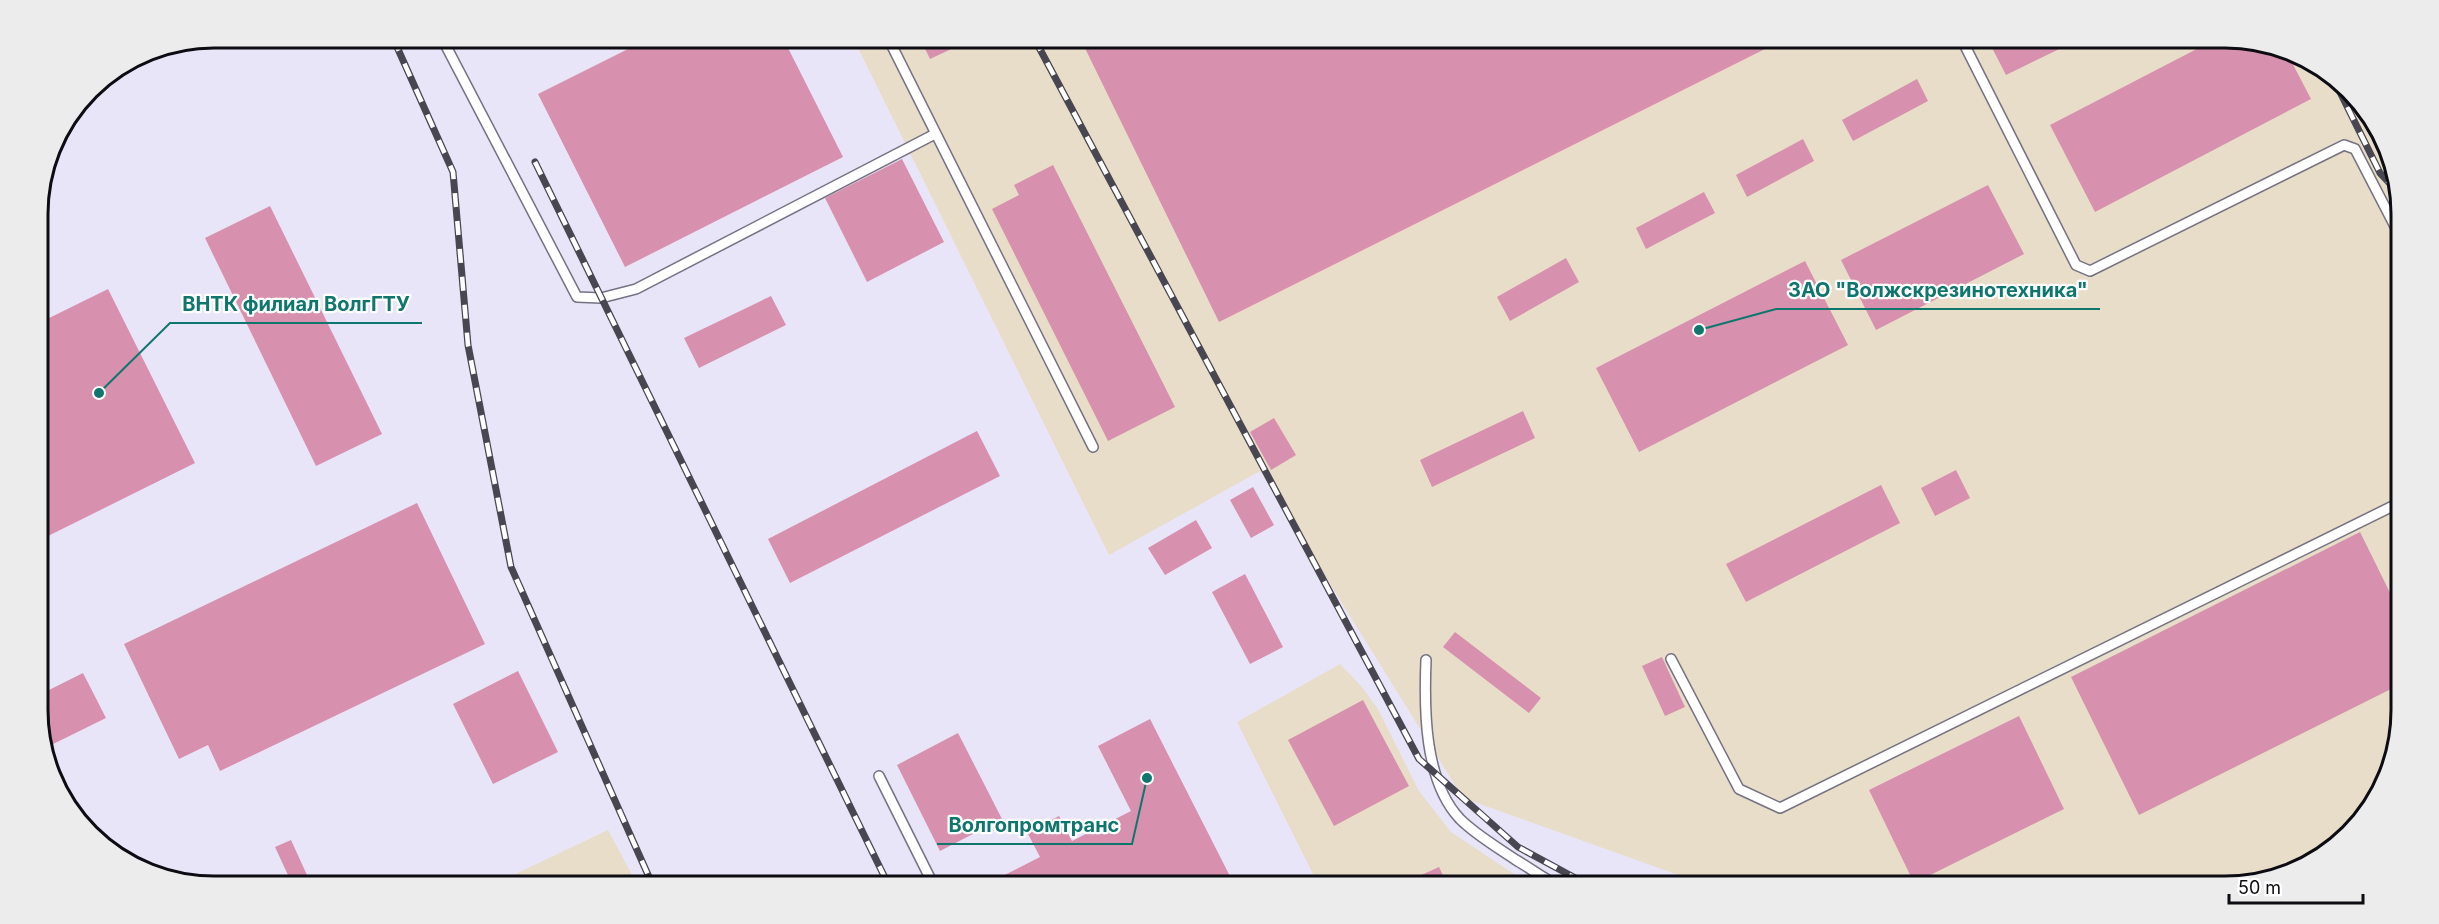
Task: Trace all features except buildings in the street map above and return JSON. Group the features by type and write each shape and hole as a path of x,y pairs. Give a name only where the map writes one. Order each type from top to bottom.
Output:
{"lane":[{"path":"447,48 577,297 601,298 636,290 935,134"},
{"path":"893,48 1093,447"},
{"path":"1966,48 2076,265 2090,271 2344,145 2355,149 2391,219"},
{"path":"1671,660 1739,789 1780,808 2391,507"},
{"path":"1426,660 1424,697 1430,756 1445,798 1460,819 1487,841 1543,876"},
{"path":"879,776 929,876"}],"shaded area":[{"path":"858,48 2247,49 2299,65 2335,89 2363,122 2382,160 2390,192 2391,214 2390,732 2374,784 2350,820 2335,835 2308,854 2279,867 2236,876 1681,876 1463,798 1260,471 1109,555"},
{"path":"1340,664 1362,687 1378,709 1419,791 1451,832 1517,876 1314,876 1237,722"},
{"path":"608,830 633,876 511,876"}],"railway":[{"path":"397,48 453,172 468,345 511,567 649,876"},
{"path":"1039,48 1419,759 1518,847 1572,876"},
{"path":"2342,96 2380,173 2387,181"},
{"path":"535,162 884,876"}],"place":[{"name":"ЗАО \"Волжскрезинотехника\"","path":"1699,330"},
{"name":"ВНТК филиал ВолгГТУ","path":"99,393"},
{"name":"Волгопромтранс","path":"1147,778"}]}
